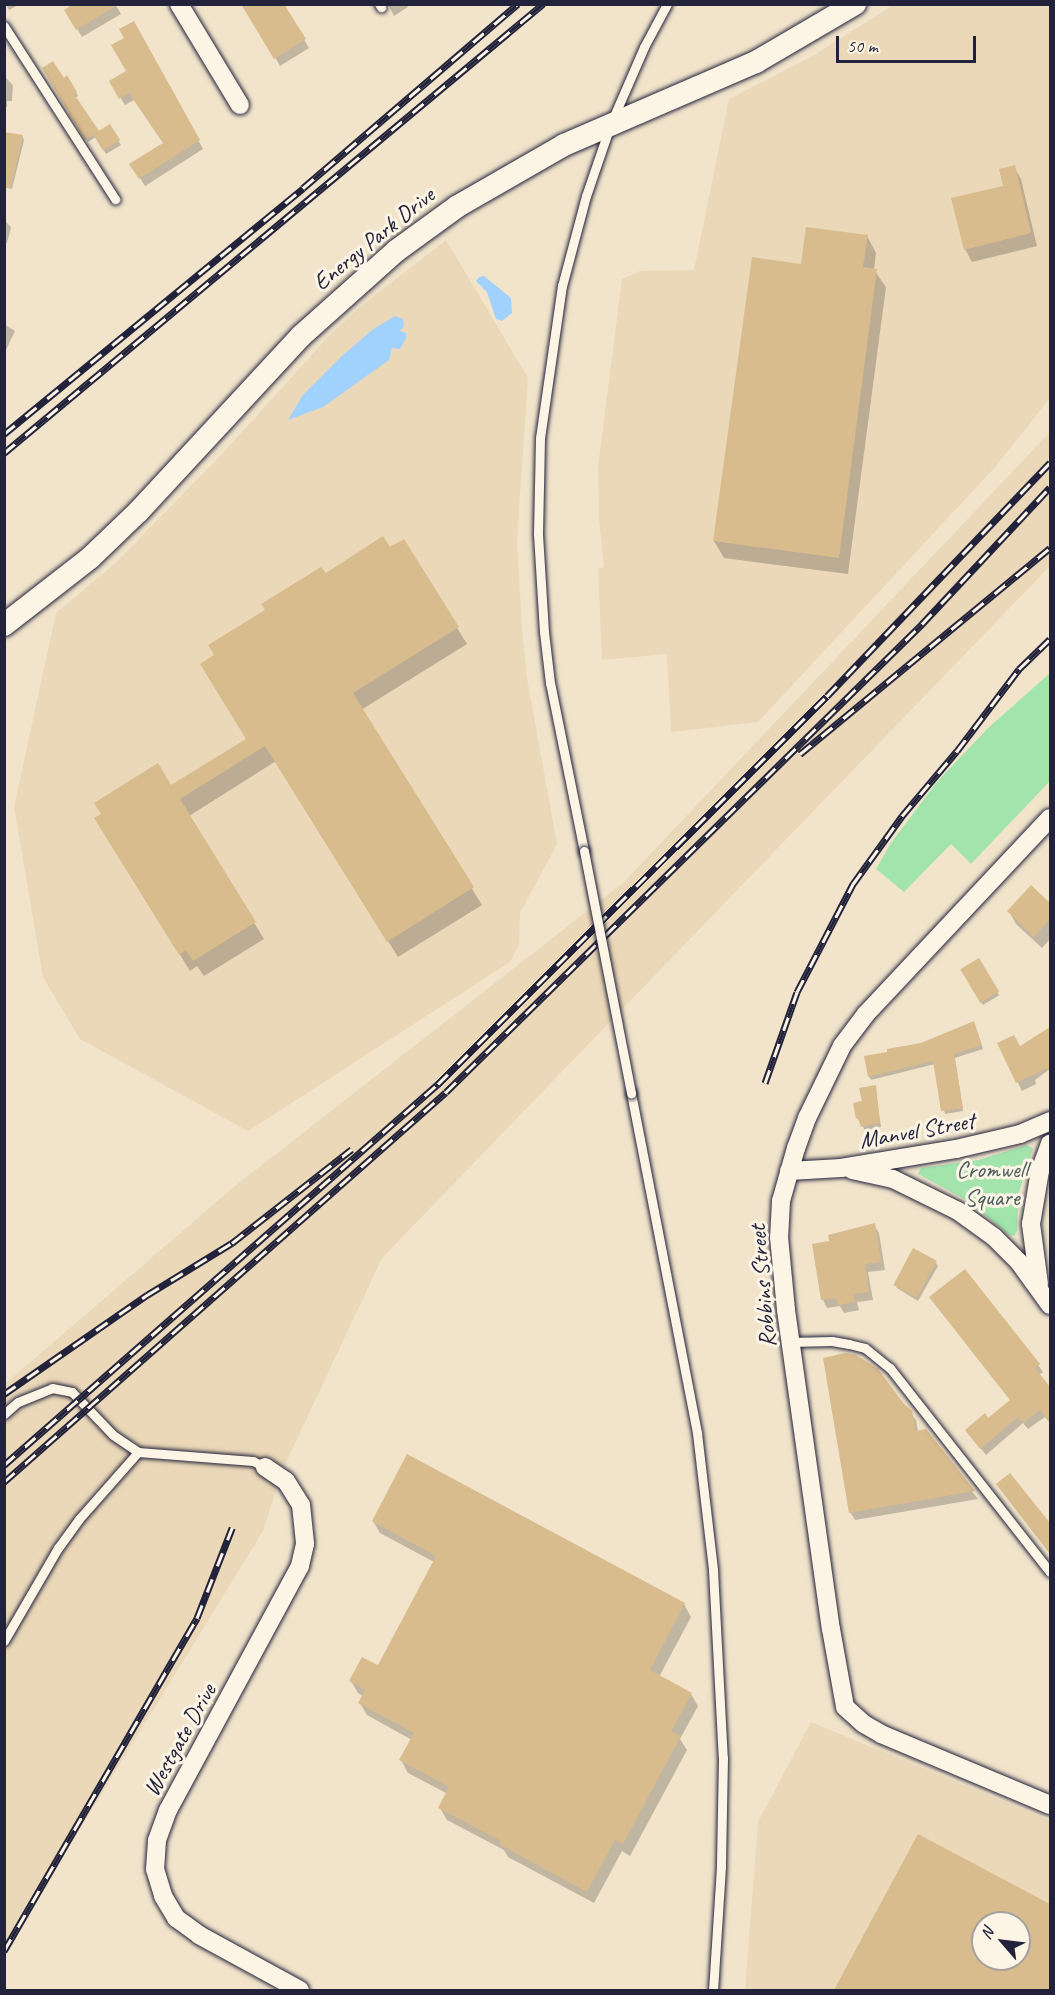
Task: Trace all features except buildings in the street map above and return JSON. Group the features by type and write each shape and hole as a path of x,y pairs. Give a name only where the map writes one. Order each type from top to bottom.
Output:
{"street":[{"path":"179,4 240,105"},
{"name":"Energy Park Drive","path":"4,625 90,558 139,511 301,336 344,295 396,251 500,180 611,123 737,71 846,7"},
{"name":"Robbins Street","path":"1050,818 866,1014 842,1046 807,1118 789,1171 781,1201 778,1237 790,1342 845,1707 864,1724 881,1734 1050,1805"},
{"name":"Manvel Street","path":"789,1171 841,1168 988,1143 1020,1134 1050,1120"},
{"path":"1045,1298 1031,1224 1040,1171 1050,1144"},
{"path":"841,1168 893,1179 958,1211 994,1237 1019,1262 1045,1298"},
{"name":"Westgate Drive","path":"265,1467 286,1481 301,1505 305,1544 300,1566 286,1597 168,1810 157,1841 155,1869 163,1896 176,1918 199,1935 300,1990"}],"lane":[{"path":"667,4 611,123 586,196 562,286 546,383 537,484 539,583 550,683 697,1433 713,1570 723,1758 721,1867 713,1990"},
{"path":"4,26 115,199"},
{"path":"790,1342 832,1341 865,1348 890,1368 1050,1572"},
{"path":"4,1414 18,1401 52,1388 72,1392 113,1435 138,1452 253,1461 265,1467"},
{"path":"4,1641 58,1548 79,1519 138,1452"}],"shaded area":[{"path":"893,5 1050,5 1050,398 996,466 758,722 671,732 667,654 602,660 598,569 604,567 599,519 598,467 622,279 640,271 694,270 729,99 816,54"},
{"path":"446,240 528,378 517,540 522,629 527,678 557,844 520,913 519,945 510,962 248,1131 80,1039 43,977 14,807 56,613 114,564 221,455 328,337 361,306"},
{"path":"1050,432 1050,566 382,1258 282,1471 263,1531 5,1951 5,1384 235,1186 623,883"},
{"path":"811,1722 1050,1821 1050,1990 745,1990 758,1822"}],"green space":[{"path":"1050,673 1050,781 971,864 951,844 904,892 876,869 891,843 937,782 987,729"},
{"name":"Cromwell Square","path":"1027,1145 1033,1148 1019,1192 1017,1231 1014,1236 1009,1235 968,1201 918,1174 921,1168 978,1160"}],"water":[{"path":"484,276 511,298 512,313 502,321 496,319 487,292 476,281 479,277"},
{"path":"395,316 403,319 404,326 400,331 406,333 406,338 400,349 392,348 389,360 323,407 288,420 303,395 342,356 372,330"}],"railway":[{"path":"4,434 303,188 518,4"},
{"path":"4,453 543,4"},
{"path":"4,1465 438,1084 827,696 1050,463"},
{"path":"4,1482 446,1092 922,624 1050,487"},
{"path":"800,754 1050,548"},
{"path":"765,1083 797,992 853,884 902,816 957,751 1019,669 1050,639"},
{"path":"4,1394 147,1295 232,1243 352,1149"},
{"path":"4,1951 197,1618 232,1528"}]}
